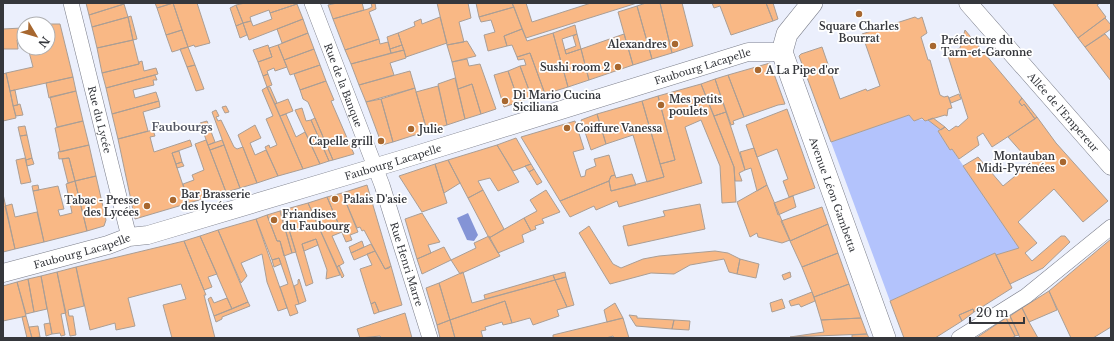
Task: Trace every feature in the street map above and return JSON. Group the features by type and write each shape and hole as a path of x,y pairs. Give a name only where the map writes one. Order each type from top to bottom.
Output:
{"main road":[{"path":"782,52 787,34 812,3"},
{"name":"Avenue Léon Gambetta","path":"782,52 886,338"}],"street":[{"name":"Rue du Lycée","path":"71,3 129,237"},
{"name":"Rue de la Banque","path":"312,3 375,167"},
{"name":"Allée de l'Empereur","path":"968,3 1111,166"},
{"name":"Faubourg Lacapelle","path":"3,273 108,245 129,237 148,235 748,52 782,52"},
{"name":"Rue Henri Marre","path":"375,167 430,338"},
{"path":"959,338 1026,296 1111,227"}],"shaded area":[{"path":"909,115 914,121 929,121 941,130 938,131 950,150 952,149 1019,248 996,255 994,254 890,301 831,142"},
{"path":"468,213 478,235 474,241 467,240 457,218"}],"building":[{"path":"86,3 124,3 124,4 89,15"},
{"path":"155,3 173,3 157,8"},
{"path":"173,3 197,3 210,43 195,47 194,45 188,47"},
{"path":"173,3 182,30 166,35 157,8"},
{"path":"245,3 297,4 270,13 269,10 250,17 251,21 243,23 236,5"},
{"path":"337,3 362,3 364,10 333,19 328,5"},
{"path":"371,3 375,3 376,9 369,12 379,39 345,50 333,19 368,9 372,7"},
{"path":"437,3 468,3 471,18 459,22 464,42 447,45"},
{"path":"476,3 512,3 514,7 479,17"},
{"path":"512,3 526,3 532,22 591,3 637,3 526,38"},
{"path":"646,3 660,3 672,53 652,59 637,6"},
{"path":"660,3 682,3 693,46 672,53"},
{"path":"712,3 766,3 773,21 731,35 720,6 714,8"},
{"path":"766,3 773,3 778,19 773,21"},
{"path":"1100,3 1097,5 1106,17 1078,38 1053,4"},
{"path":"124,4 128,17 92,27 89,15"},
{"path":"297,4 303,19 249,40 243,23 251,21 253,26 272,19 270,13"},
{"path":"236,5 243,23 236,26 230,8"},
{"path":"637,6 652,59 633,65 618,12"},
{"path":"514,7 522,29 504,36 507,46 488,51 484,35 495,32 491,20 481,22 479,17"},
{"path":"131,16 137,39 133,40 128,17"},
{"path":"128,17 133,40 97,48 92,27"},
{"path":"440,17 447,43 406,57 398,33 415,26 414,22 421,19 422,24"},
{"path":"915,17 918,19 922,17 927,33 921,37 928,60 930,60 940,95 944,97 948,96 952,108 948,109 947,116 945,115 925,121 922,118 914,121 909,115 831,142 799,56 822,47 840,99 866,89 867,91 880,86 862,34"},
{"path":"1105,18 1111,25 1111,29 1085,47 1078,38"},
{"path":"303,19 308,33 282,43 277,29"},
{"path":"243,23 247,35 240,38 236,26"},
{"path":"56,24 60,24 73,77 10,91 6,73 33,67 30,56 56,56"},
{"path":"575,25 577,34 562,39 566,54 581,49 589,80 568,87 553,33"},
{"path":"16,28 16,49 3,49 3,29"},
{"path":"522,29 527,41 553,33 568,87 545,94 530,53 517,57 512,45 507,46 504,36"},
{"path":"182,30 188,47 172,52 166,35"},
{"path":"965,30 1022,98 1019,102 1022,106 1024,104 1035,119 992,147 983,133 977,137 979,145 959,159 952,149 950,150 938,131 945,127 949,131 956,126 958,127 968,118 947,53 960,48"},
{"path":"308,33 314,49 284,60 278,45"},
{"path":"398,33 402,45 390,49 387,37"},
{"path":"577,34 581,49 566,54 565,50 576,46 573,36"},
{"path":"624,34 633,65 589,80 581,49"},
{"path":"1105,34 1111,41 1111,81 1085,47"},
{"path":"379,39 380,44 388,42 391,53 351,64 345,50"},
{"path":"133,40 139,64 102,73 97,48"},
{"path":"467,41 476,56 452,62 447,45"},
{"path":"268,45 272,57 258,62 253,50"},
{"path":"278,45 287,67 275,71 274,68 267,71 268,74 263,76 258,62 272,57 269,48"},
{"path":"402,45 404,50 391,53 390,49"},
{"path":"188,47 195,65 187,67 180,49"},
{"path":"314,49 320,65 290,75 284,60"},
{"path":"404,50 406,58 390,63 394,75 359,85 351,64"},
{"path":"530,53 545,94 532,98 520,66 526,65 524,59 518,60 517,57"},
{"path":"467,59 469,66 480,64 496,109 481,114 472,84 458,89 452,62"},
{"path":"142,61 144,71 156,68 158,74 106,88 102,73 139,64 139,62"},
{"path":"770,63 785,104 744,117 728,75"},
{"path":"195,65 204,89 196,91 187,67"},
{"path":"320,65 326,81 300,90 294,74"},
{"path":"520,66 532,98 519,102 508,71"},
{"path":"410,71 415,88 366,102 359,85"},
{"path":"508,71 519,102 504,107 494,75"},
{"path":"6,73 16,118 3,121 3,74"},
{"path":"268,74 272,85 267,87 263,76"},
{"path":"155,75 157,80 153,80 154,85 133,90 135,98 156,92 159,101 112,114 106,88"},
{"path":"728,75 744,117 733,121 734,124 731,125 715,79"},
{"path":"73,77 76,91 49,98 46,83"},
{"path":"455,78 465,119 447,125 438,84"},
{"path":"715,79 726,112 714,116 701,84"},
{"path":"326,81 334,100 331,101 354,154 333,160 308,102 303,99 300,90"},
{"path":"472,84 481,114 465,119 458,89"},
{"path":"701,84 734,167 736,202 722,203 720,166 701,120 685,127 702,183 619,207 617,201 596,210 594,206 570,217 560,201 609,181 611,191 664,177 660,164 675,160 658,96"},
{"path":"438,86 447,125 427,131 416,92"},
{"path":"267,87 303,169 278,176 265,147 269,145 270,148 277,145 266,119 273,116 262,90"},
{"path":"267,87 270,87 277,103 275,104"},
{"path":"415,88 427,131 393,142 381,99"},
{"path":"15,90 18,105 13,106 10,91"},
{"path":"76,91 83,121 57,127 50,97"},
{"path":"959,94 961,99 951,103 949,98"},
{"path":"658,96 675,160 660,164 642,101"},
{"path":"1022,98 1037,117 1035,119 1024,104 1022,106 1019,102"},
{"path":"288,99 293,111 280,116 275,104"},
{"path":"381,99 393,142 382,145 366,102"},
{"path":"159,101 160,107 143,112 148,131 118,139 112,114"},
{"path":"642,101 664,177 647,182 633,135 606,144 597,114"},
{"path":"20,104 23,115 16,116 13,106"},
{"path":"226,106 229,112 225,113 222,107"},
{"path":"302,108 306,121 311,120 329,161 320,164 295,110"},
{"path":"787,109 815,188 789,197 783,181 788,179 777,149 757,157 746,125"},
{"path":"216,110 219,116 216,117 218,121 221,120 234,147 237,149 243,147 257,183 240,188 212,112"},
{"path":"726,112 745,170 739,173 742,181 735,181 734,167 714,116"},
{"path":"286,114 296,137 305,132 320,164 303,169 280,116"},
{"path":"597,114 606,144 591,150 581,120"},
{"path":"1037,117 1056,143 1108,201 1083,222 1054,189 1018,222 1037,243 1025,253 1032,261 1061,236 1065,236 1070,242 1043,268 1010,284 996,255 1019,248 963,166 978,157 1003,186 1031,163 1008,137"},
{"path":"315,118 333,160 329,161 311,120"},
{"path":"933,118 945,127 941,130 928,120"},
{"path":"83,121 89,145 60,152 55,128"},
{"path":"207,121 215,142 208,145 200,123"},
{"path":"575,121 584,149 573,152 581,177 585,176 586,170 596,166 594,159 609,155 615,175 611,176 609,181 560,201 521,137"},
{"path":"255,125 261,138 250,143 255,155 266,150 278,176 257,183 238,135"},
{"path":"25,126 27,135 20,136 18,127"},
{"path":"153,130 155,136 150,137 154,152 190,140 192,146 172,153 189,203 135,219 118,139"},
{"path":"27,135 32,158 26,160 20,136"},
{"path":"516,138 531,164 513,171 497,145"},
{"path":"206,140 226,192 189,203 183,184 194,180 192,175 204,170 195,144"},
{"path":"222,140 224,145 210,150 208,145"},
{"path":"89,145 96,176 75,181 69,158 59,159 58,152"},
{"path":"224,145 240,188 226,192 210,150"},
{"path":"497,145 519,182 498,191 490,178 478,181 483,190 468,198 448,160"},
{"path":"754,148 767,185 757,191 751,168 745,170 740,152"},
{"path":"179,151 182,162 176,164 172,153"},
{"path":"25,158 31,182 21,184 16,160"},
{"path":"32,158 34,164 27,166 26,160"},
{"path":"69,158 75,181 68,183 62,159"},
{"path":"448,160 460,183 444,193 435,164"},
{"path":"182,162 184,166 177,168 176,164"},
{"path":"435,164 447,203 422,212 399,176"},
{"path":"531,164 534,169 529,172 525,166"},
{"path":"534,169 542,182 537,185 529,172"},
{"path":"632,174 636,185 611,191 609,181 611,176 615,175 616,178"},
{"path":"96,176 106,220 104,226 87,231 75,181"},
{"path":"75,181 87,231 44,242 33,191 58,186 64,209 58,210 60,216 72,213 66,184"},
{"path":"38,185 39,190 33,191 32,186"},
{"path":"367,185 391,266 385,269 364,230 362,231 360,227 357,228 342,193"},
{"path":"767,185 790,240 782,243 758,237 757,233 750,237 737,202"},
{"path":"483,190 504,229 489,238 468,198"},
{"path":"546,190 560,212 542,219 544,223 535,226 536,229 531,231 524,218 537,211 530,200"},
{"path":"342,193 358,232 350,235 352,240 346,242 327,197"},
{"path":"3,194 15,249 3,252"},
{"path":"793,196 796,207 778,215 774,203"},
{"path":"327,197 342,232 332,236 344,263 337,267 308,203"},
{"path":"308,203 340,275 326,279 327,270 316,239 302,244 313,283 306,286 283,210"},
{"path":"12,204 15,217 37,212 44,242 15,249 5,206"},
{"path":"700,204 705,229 628,246 623,226 665,216 663,211"},
{"path":"822,207 828,224 790,241 781,221"},
{"path":"283,210 296,252 292,253 280,211"},
{"path":"280,211 292,253 284,256 280,241 277,241 267,215"},
{"path":"422,213 440,242 428,245 431,253 417,259 405,219"},
{"path":"267,215 277,241 280,241 299,304 295,305 298,313 290,316 280,287 288,284 279,258 272,260 256,219"},
{"path":"524,218 531,231 522,235 524,242 498,253 489,238"},
{"path":"256,219 287,308 278,311 267,282 262,254 241,263 247,276 241,283 218,230"},
{"path":"828,224 838,253 802,267 790,241"},
{"path":"589,226 613,264 621,268 643,259 659,256 715,251 728,253 740,259 737,274 729,272 724,259 690,265 674,274 651,273 610,284 579,233"},
{"path":"218,230 248,302 232,309 200,236"},
{"path":"200,236 217,274 208,277 212,287 204,290 184,241"},
{"path":"489,236 500,256 460,274 451,260 476,248 474,243"},
{"path":"316,239 318,245 304,251 302,244"},
{"path":"1111,239 1111,327 1093,338 1071,338 1049,291"},
{"path":"184,241 206,295 204,295 215,338 172,338 163,305 186,299 181,284 128,298 135,326 116,330 115,323 90,330 76,267"},
{"path":"362,241 364,247 351,253 349,247"},
{"path":"371,244 375,251 354,260 351,253"},
{"path":"444,247 451,260 422,274 417,259"},
{"path":"375,251 385,269 391,266 402,305 379,312 375,302 371,304 360,269 372,265 367,254"},
{"path":"838,253 849,284 814,297 802,267"},
{"path":"995,253 1012,288 974,312 973,309 959,315 962,321 935,338 904,338 890,301"},
{"path":"279,258 281,264 274,267 272,260"},
{"path":"740,259 759,264 756,278 737,274"},
{"path":"339,265 344,276 342,278 337,267"},
{"path":"76,267 84,306 68,310 69,316 73,316 76,335 70,336 57,272"},
{"path":"57,272 66,313 61,314 65,335 61,336 60,333 52,334 41,276"},
{"path":"463,272 472,303 555,280 567,307 557,310 559,316 533,325 530,318 512,323 505,301 450,320 439,283"},
{"path":"565,272 566,277 555,280 553,275"},
{"path":"790,272 791,277 784,280 782,275"},
{"path":"553,275 555,280 485,299 484,295"},
{"path":"41,276 47,309 34,312 28,279"},
{"path":"566,277 574,305 567,307 555,280"},
{"path":"28,279 34,312 26,314 17,282"},
{"path":"299,279 306,301 299,304 294,286 298,284"},
{"path":"17,282 26,316 3,321 3,286"},
{"path":"439,283 450,320 437,325 426,288"},
{"path":"849,284 861,318 821,320 814,297"},
{"path":"1049,291 1057,310 1029,322 1022,308"},
{"path":"812,292 815,301 801,307 799,304 791,306 789,301"},
{"path":"211,297 214,303 227,298 232,309 214,316 208,299"},
{"path":"782,299 785,308 772,312 770,303"},
{"path":"505,301 512,323 503,325 502,322 485,327 486,330 481,331 483,338 455,338 450,320"},
{"path":"248,302 250,306 222,317 222,319 216,322 214,316"},
{"path":"375,302 379,312 374,314 371,304"},
{"path":"615,303 623,318 607,322 604,310"},
{"path":"1022,308 1038,338 1020,338 1010,316"},
{"path":"973,309 974,312 962,321 959,315"},
{"path":"405,313 412,338 381,338 380,336 360,338 357,329"},
{"path":"629,315 637,316 637,318 674,320 672,329 636,326"},
{"path":"26,316 32,338 27,338 22,317"},
{"path":"1010,316 1019,335 1015,336 1006,318"},
{"path":"623,318 629,338 614,338 613,336 606,338 553,338 553,335"},
{"path":"861,318 867,334 790,337 824,332 821,320"},
{"path":"1006,318 1015,336 1012,338 976,338"},
{"path":"450,320 455,338 440,338 437,325"},
{"path":"674,320 690,321 689,330 672,329"},
{"path":"50,323 52,334 46,336 44,324"},
{"path":"38,326 40,337 32,338 29,327"},
{"path":"867,334 869,338 852,338 852,335"}],"place":[{"name":"Square Charles Bourrat","path":"859,14"},
{"name":"Alexandres","path":"675,44"},
{"name":"Préfecture du Tarn-et-Garonne","path":"933,46"},
{"name":"Sushi room 2","path":"618,67"},
{"name":"A La Pipe d'or","path":"758,70"},
{"name":"Di Mario Cucina Siciliana","path":"505,101"},
{"name":"Mes petits poulets","path":"661,105"},
{"name":"Coiffure Vanessa","path":"567,128"},
{"name":"Julie","path":"411,129"},
{"name":"Capelle grill","path":"381,141"},
{"name":"Montauban Midi-Pyrénées","path":"1063,162"},
{"name":"Palais D'asie","path":"335,199"},
{"name":"Bar Brasserie des lycées","path":"173,200"},
{"name":"Tabac - Presse des Lycées","path":"147,206"},
{"name":"Friandises du Faubourg","path":"274,220"}],"district":[{"name":"Faubourgs","path":"182,127"}]}
